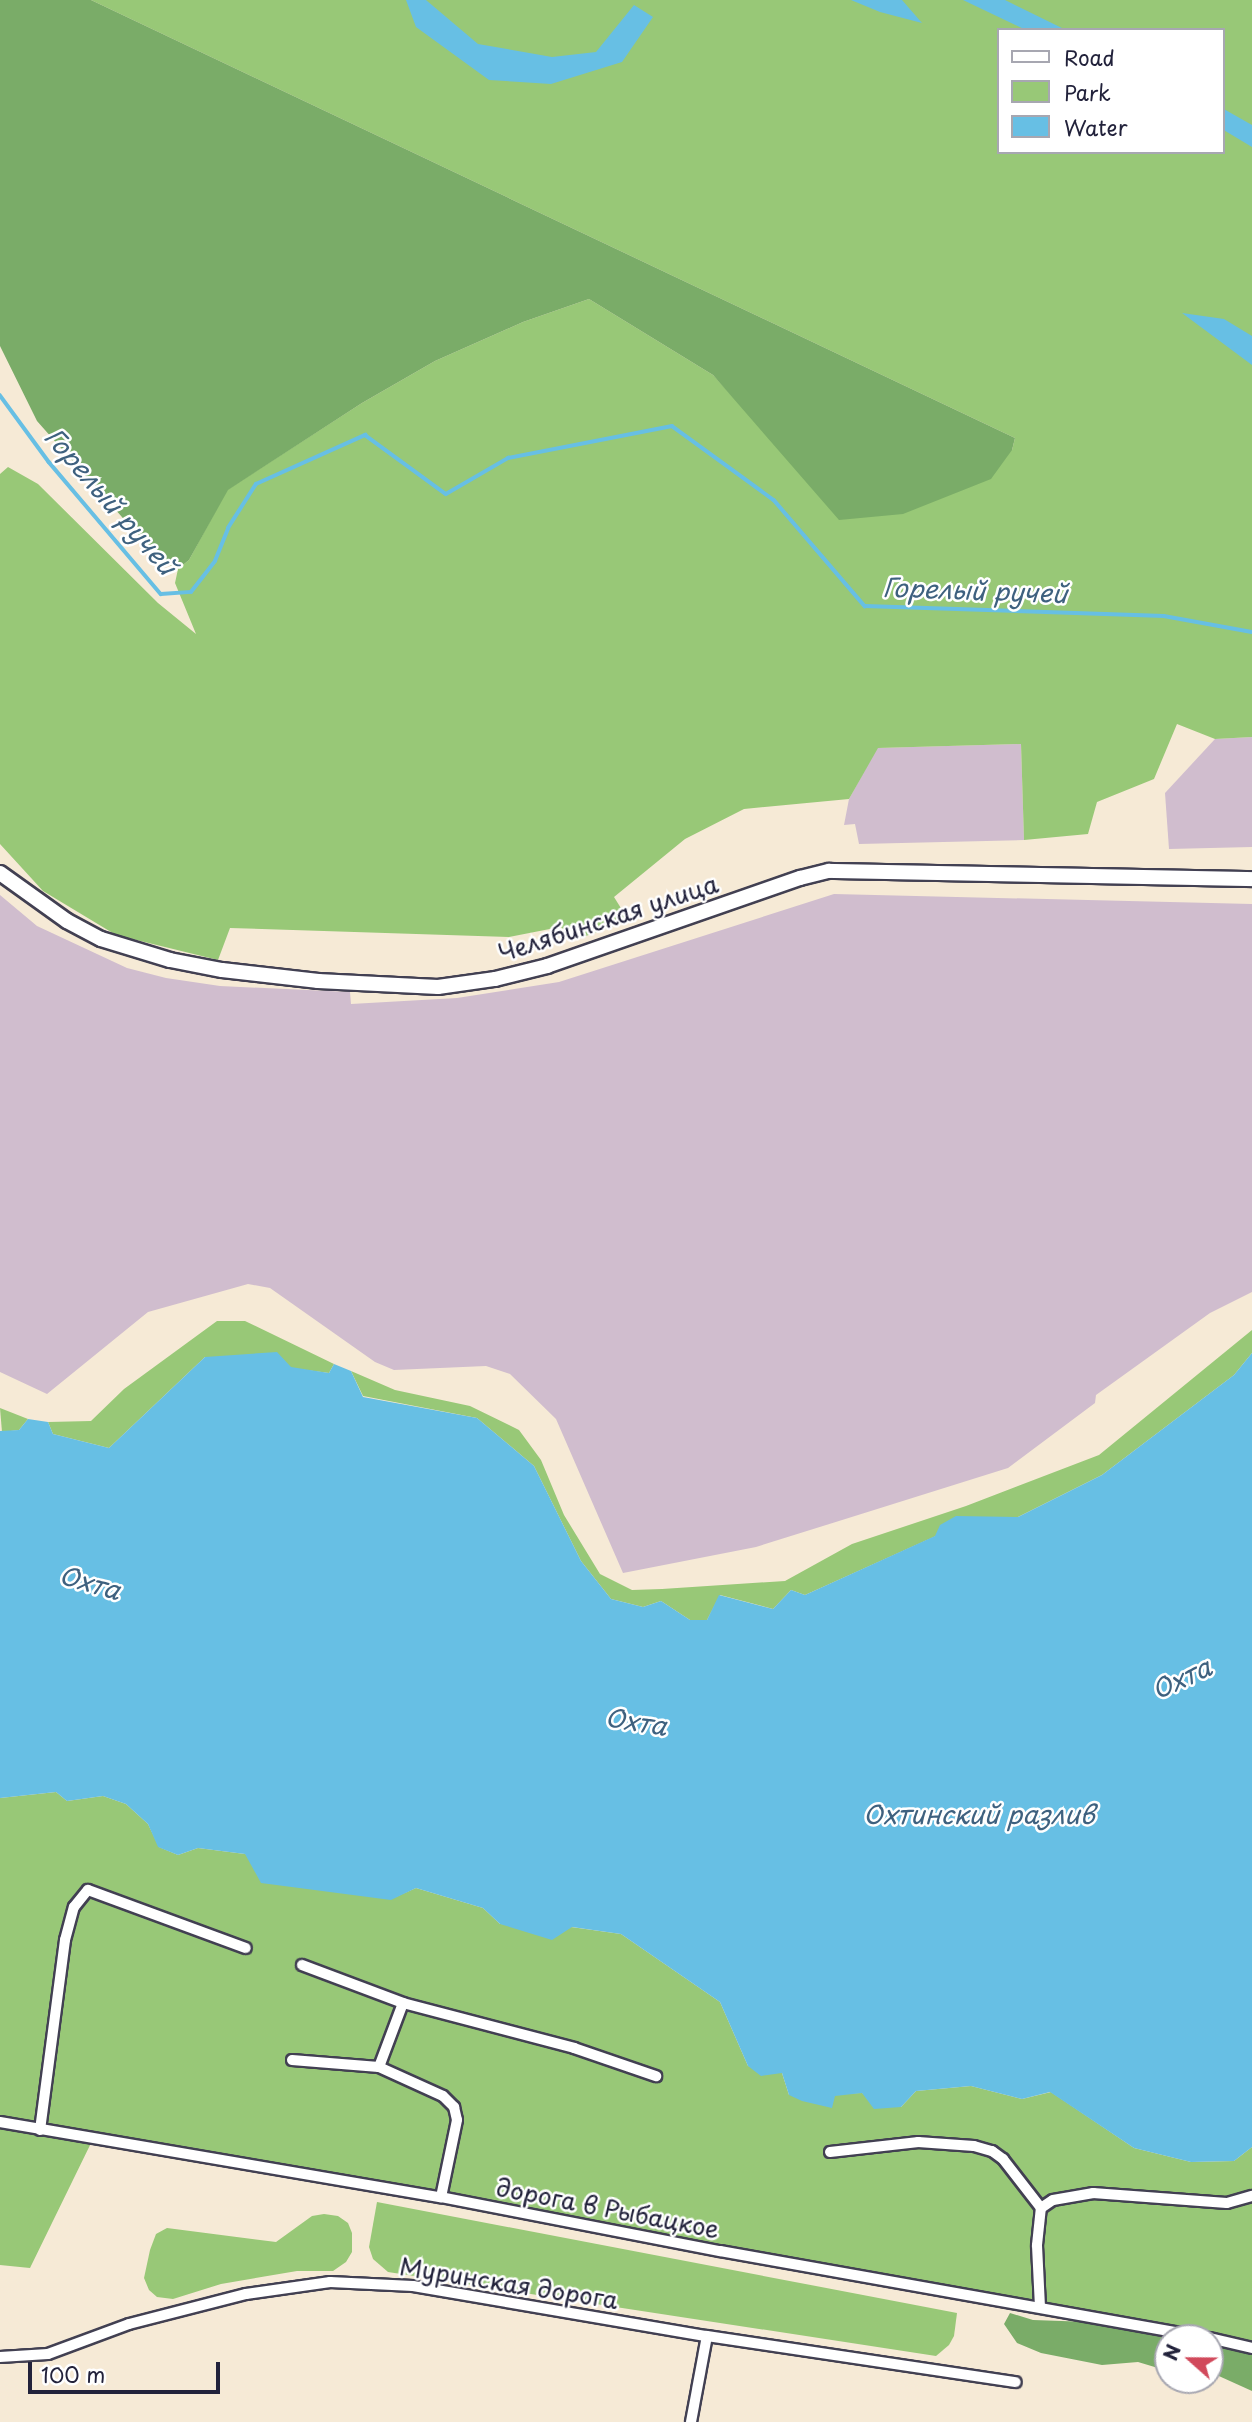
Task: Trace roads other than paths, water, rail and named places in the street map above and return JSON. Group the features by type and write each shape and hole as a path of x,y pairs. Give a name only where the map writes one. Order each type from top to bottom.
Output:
{"street":[{"name":"Челябинская улица","path":"0,873 67,922 102,939 170,960 222,970 318,981 438,986 495,979 547,966 787,882 829,871 1252,879"},
{"path":"40,2130 65,1940 74,1907 88,1890 246,1948"},
{"path":"302,1965 403,2003 575,2048 656,2076"},
{"path":"379,2067 403,2003"},
{"path":"292,2060 379,2067 443,2096 454,2107 457,2120 441,2197"},
{"name":"дорога в Рыбацкое","path":"0,2122 441,2197 720,2252 1154,2328"},
{"path":"830,2152 918,2142 974,2146 992,2151 1003,2159 1041,2208 1037,2245 1040,2307"},
{"path":"1041,2208 1053,2200 1093,2193 1227,2203 1252,2196"},
{"name":"Муринская дорога","path":"0,2357 48,2354 130,2324 246,2294 330,2282 413,2286 707,2336 1016,2382"},
{"path":"691,2422 707,2336"},
{"name":"дорога в Рыбацкое","path":"1224,2341 1252,2348"}],"water":[{"path":"406,0 426,0 478,44 552,57 596,52 634,5 653,17 622,62 551,84 489,80 416,27"},
{"path":"851,0 902,0 922,23 880,12"},
{"path":"963,0 1005,0 1062,28 1022,28"},
{"path":"1224,109 1252,125 1252,147 1224,130"},
{"path":"1182,313 1224,319 1252,336 1252,365"},
{"name":"Охтинский разлив","path":"277,1352 291,1367 329,1373 334,1364 351,1371 363,1397 477,1418 534,1466 581,1561 611,1599 643,1607 661,1601 690,1620 707,1620 719,1595 773,1609 791,1590 805,1595 935,1536 940,1525 956,1516 1018,1517 1102,1475 1234,1375 1252,1353 1252,2147 1234,2161 1191,2162 1134,2148 1050,2092 1022,2099 971,2086 916,2091 901,2107 874,2109 862,2093 835,2096 832,2108 802,2101 789,2095 782,2073 761,2076 748,2066 720,2002 621,1934 572,1927 552,1940 500,1924 483,1908 416,1888 391,1900 261,1883 245,1854 198,1848 178,1855 158,1847 148,1824 126,1804 103,1796 67,1801 56,1792 0,1798 0,1431 19,1430 28,1419 48,1422 53,1434 109,1448 205,1357"}],"waterway":[{"name":"Горелый ручей","path":"0,395 49,462 161,594 191,592 215,561 228,528 256,484 365,435 446,494 508,458 672,426 774,500 865,606 1164,616 1252,632"}],"water label":[{"name":"Охта","path":"90,1582"},
{"name":"Охта","path":"1181,1678"},
{"name":"Охта","path":"636,1721"}]}
